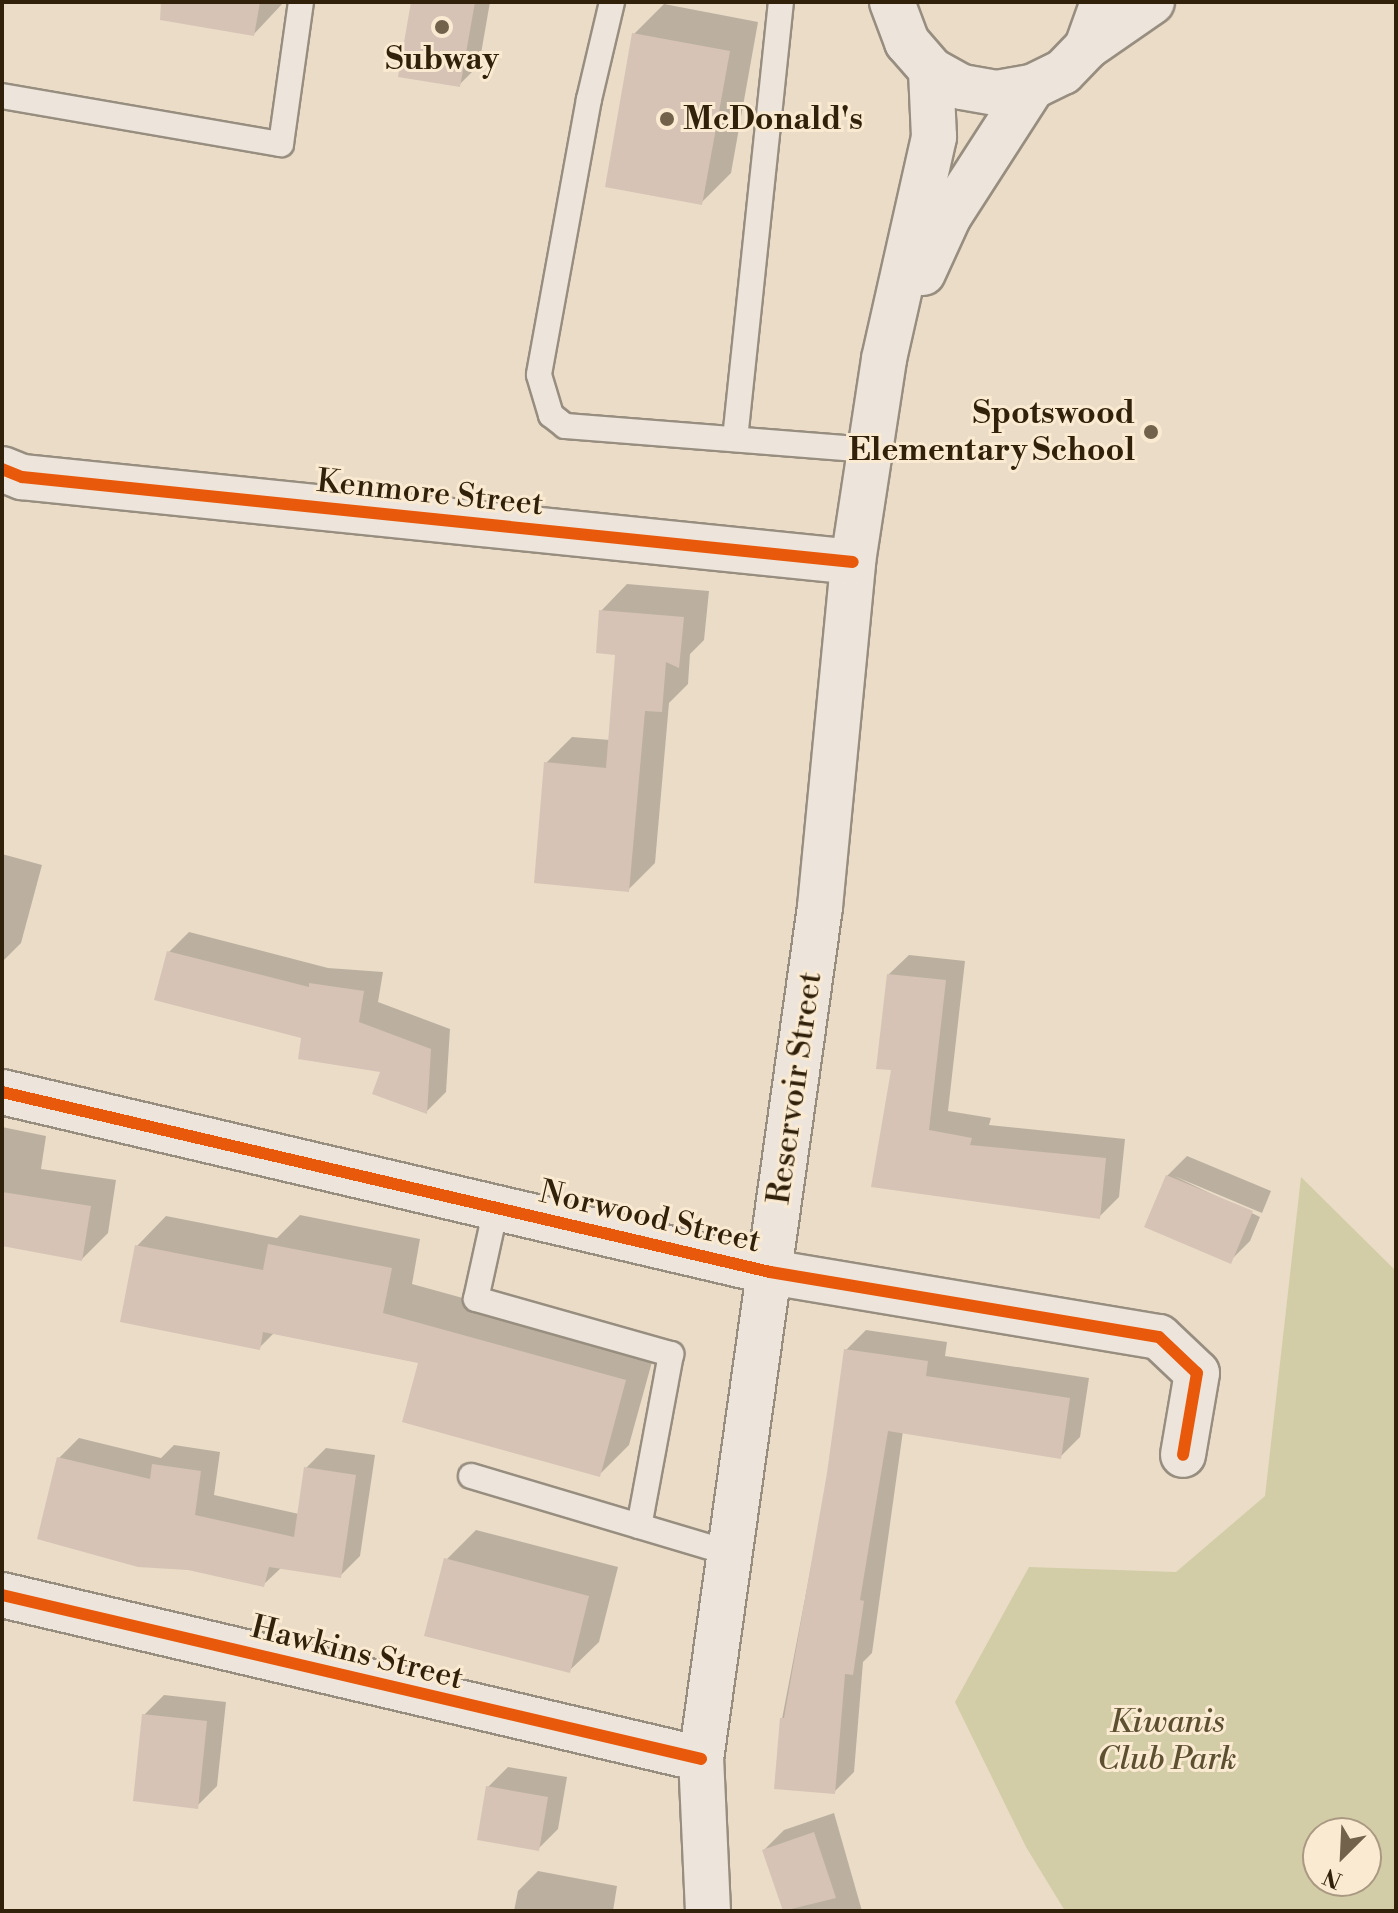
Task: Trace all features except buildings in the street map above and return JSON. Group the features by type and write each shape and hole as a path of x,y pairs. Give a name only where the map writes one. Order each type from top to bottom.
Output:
{"street":[{"path":"892,2 907,42 931,70 962,87 997,93 1032,87 1063,72 1087,47 1152,2"},
{"path":"1087,47 1103,2"},
{"name":"Reservoir Street","path":"708,1911 701,1759 820,907 853,562 884,359 934,137 931,70"},
{"name":"Reservoir Street","path":"884,359 949,216 1032,87"},
{"name":"Kenmore Street","path":"2,469 22,477 853,562"},
{"name":"Norwood Street","path":"2,1092 770,1272 1159,1337 1197,1373 1183,1455"},
{"name":"Hawkins Street","path":"2,1595 701,1759"}],"lane":[{"path":"2,96 281,144 301,2"},
{"path":"612,2 589,99 539,375 551,415 565,426 870,450"},
{"path":"735,439 781,2"},
{"path":"496,1208 476,1299 671,1354 639,1526"},
{"path":"471,1476 730,1553"}],"green space":[{"name":"Kiwanis Club Park","path":"1301,1177 1396,1271 1396,1911 1065,1911 1026,1847 955,1702 1029,1567 1176,1572 1265,1496"}],"cycle path":[{"path":"2,469 22,477 853,562"},
{"path":"2,1092 770,1272 1159,1337 1197,1373 1183,1455"},
{"path":"2,1595 701,1759"}],"place":[{"name":"Subway","path":"442,27"},
{"name":"McDonald's","path":"667,119"},
{"name":"Spotswood Elementary School","path":"1151,432"}]}
